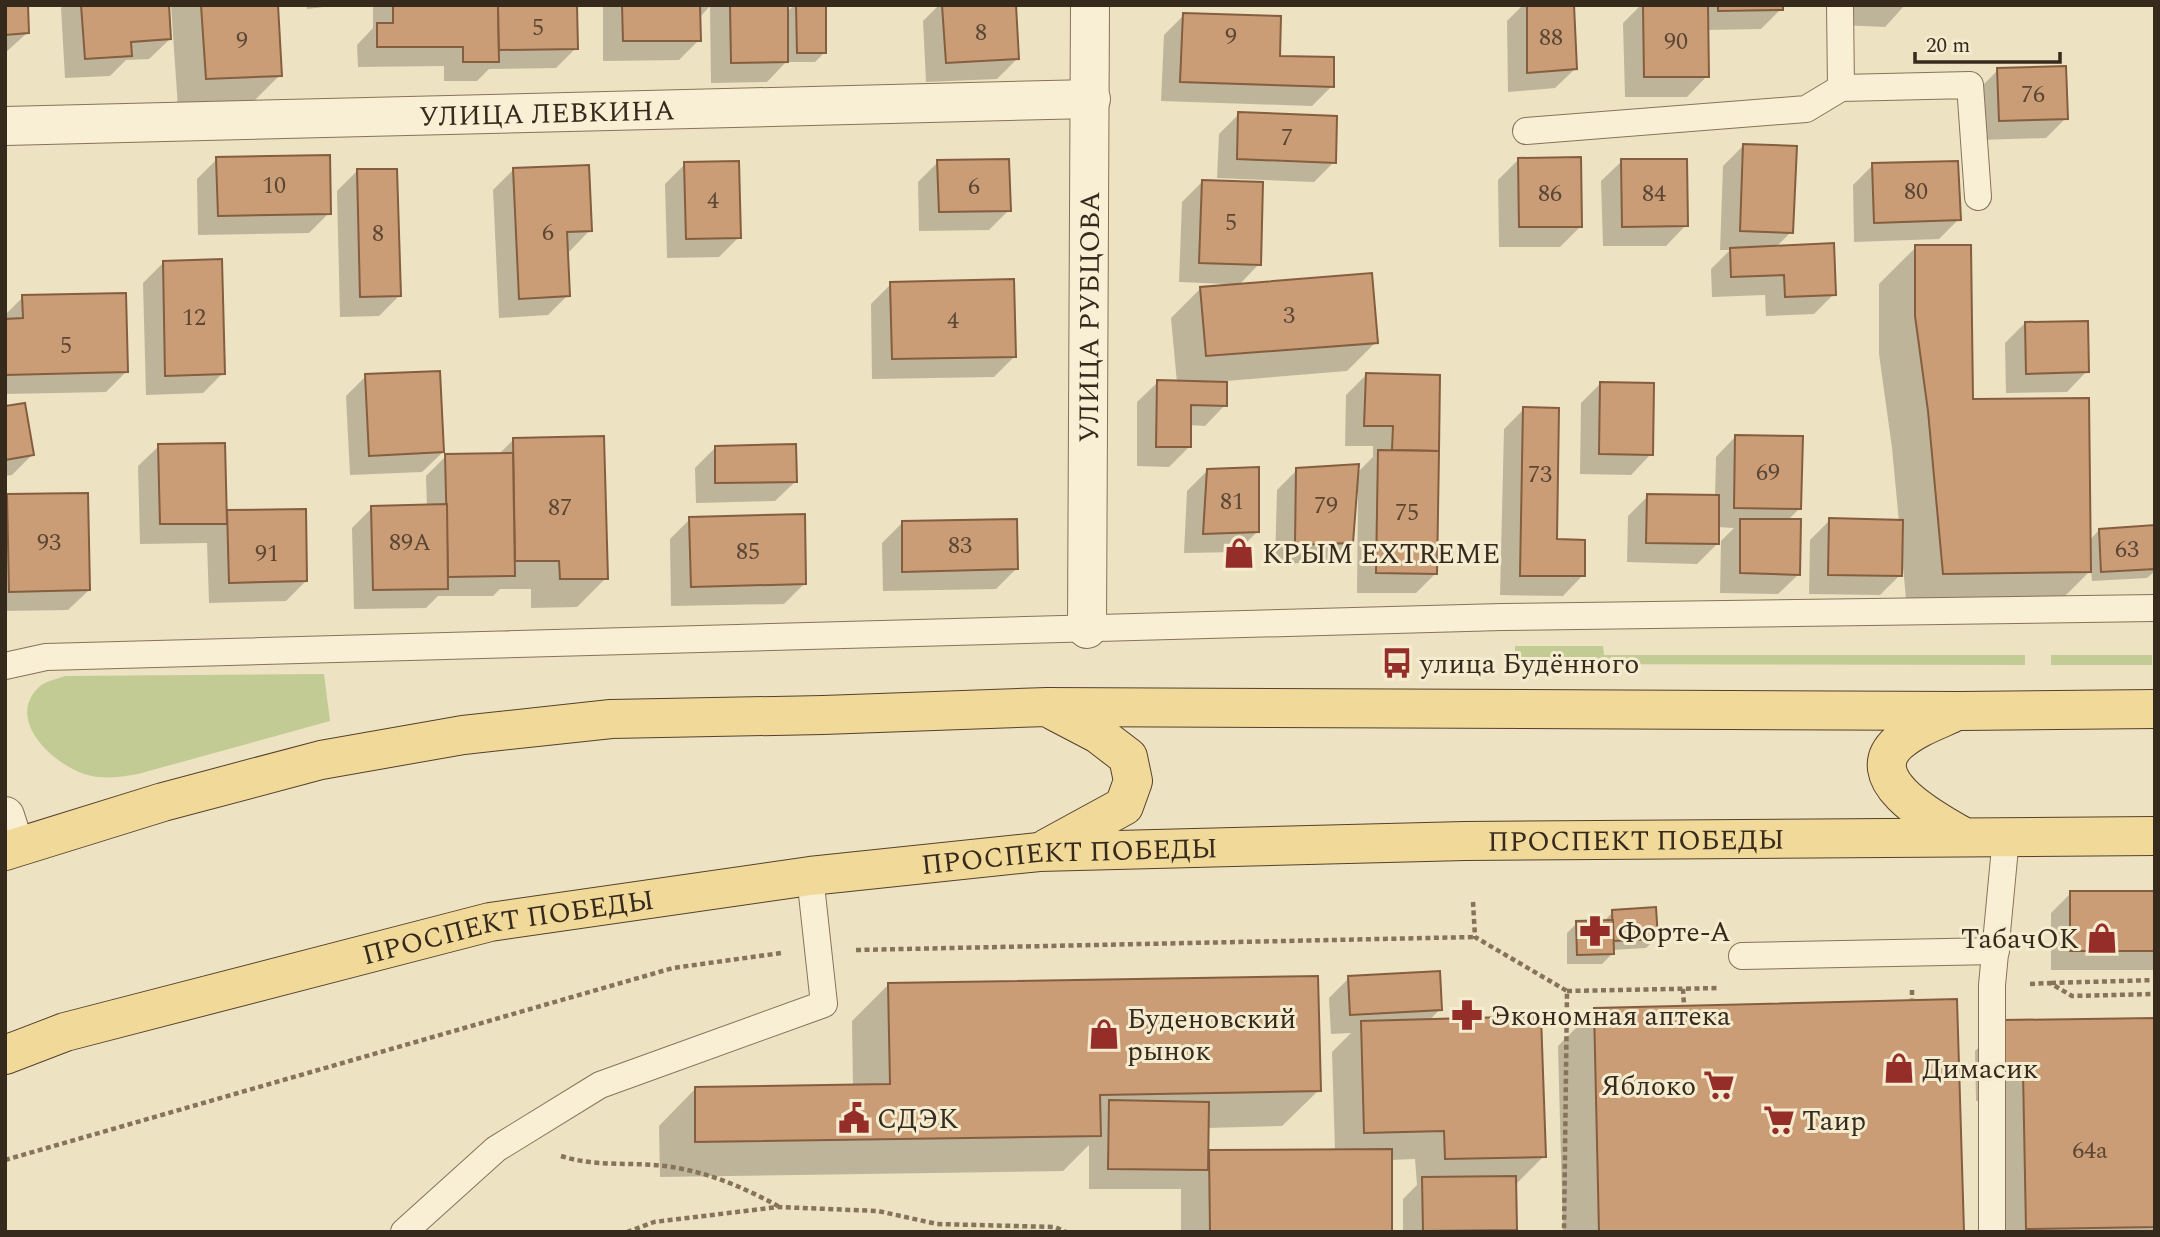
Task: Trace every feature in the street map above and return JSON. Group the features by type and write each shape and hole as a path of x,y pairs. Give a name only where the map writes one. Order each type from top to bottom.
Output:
{"main road":[{"path":"1038,852 1124,806 1133,781 1128,757 1098,733 1047,707"},
{"path":"9,838 163,802 320,760 463,735 611,719 1047,707 1960,711 2155,709"},
{"path":"1960,711 1918,728 1897,744 1889,758 1888,774 1897,790 1922,814 1964,837"},
{"name":"ПРОСПЕКТ ПОБЕДЫ","path":"5,1055 65,1032 490,922 810,876 1038,852 1465,841 2155,836"}],"street":[{"name":"УЛИЦА РУБЦОВА","path":"1087,629 1090,5"},
{"name":"УЛИЦА ЛЕВКИНА","path":"5,126 1091,99"}],"lane":[{"path":"1840,5 1841,88"},
{"path":"1526,131 1806,109 1841,88 1970,85 1978,197"},
{"path":"5,666 46,657 1502,617 2155,608"},
{"path":"1992,1232 1993,985 2006,837"},
{"path":"404,1232 496,1149 600,1085 824,1004 810,876"},
{"path":"1742,956 1997,951"}],"path":[{"path":"1473,902 1475,937 1567,991 1564,1232"},
{"path":"1993,985 2155,980"},
{"path":"2050,983 2072,996 2155,994"},
{"path":"1683,989 1684,1006"},
{"path":"510,1140 583,1163 672,1167 741,1186 778,1207"},
{"path":"627,1232 654,1222 778,1207 878,1211 937,1224 1055,1227 1066,1232"}],"green space":[{"path":"1515,646 1603,646 1604,655 2025,655 2025,665 1515,664"},
{"path":"2051,655 2152,655 2152,665 2051,665"},
{"path":"324,674 330,721 124,776 91,776 71,768 36,738 27,712 30,699 40,686 65,676"}],"building":[{"path":"5,5 28,5 29,33 5,35"},
{"path":"81,5 169,5 171,39 131,42 132,56 85,59"},
{"path":"201,5 278,5 282,76 206,79"},
{"path":"393,5 498,5 499,62 463,62 463,47 377,47 377,23 393,23"},
{"path":"498,5 577,5 578,49 499,50"},
{"path":"622,5 700,5 701,41 623,41"},
{"path":"730,5 788,5 788,62 731,63"},
{"path":"796,5 826,5 826,53 797,53"},
{"path":"942,5 1016,5 1019,59 946,63"},
{"path":"1527,5 1574,5 1577,69 1527,73"},
{"path":"1643,5 1708,5 1709,77 1644,77"},
{"path":"1718,5 1783,5 1783,10 1718,11"},
{"path":"1183,13 1281,16 1280,56 1334,57 1334,87 1180,82"},
{"path":"2066,66 2068,119 1999,121 1997,68"},
{"path":"1238,112 1337,116 1336,163 1237,159"},
{"path":"1743,144 1797,146 1793,233 1740,231"},
{"path":"330,155 331,214 218,216 216,157"},
{"path":"1581,157 1582,227 1519,227 1518,158"},
{"path":"1009,159 1011,211 939,212 937,160"},
{"path":"1621,159 1687,159 1688,226 1622,227"},
{"path":"739,161 741,238 686,239 684,162"},
{"path":"1958,161 1961,220 1874,223 1872,163"},
{"path":"589,165 592,231 567,232 570,296 519,299 513,168"},
{"path":"357,169 397,169 401,296 360,297"},
{"path":"1202,180 1263,182 1261,265 1199,263"},
{"path":"1834,243 1836,295 1785,297 1784,275 1731,277 1730,248"},
{"path":"1915,245 1971,245 1973,399 2089,398 2091,572 1943,574 1928,411 1915,316"},
{"path":"222,259 225,374 165,376 163,261"},
{"path":"1372,273 1378,343 1206,356 1200,287"},
{"path":"1014,279 1016,357 892,359 890,282"},
{"path":"126,293 128,372 5,375 5,319 23,318 22,295"},
{"path":"2088,321 2089,372 2026,374 2025,322"},
{"path":"440,371 444,452 369,456 365,374"},
{"path":"1366,373 1440,375 1439,451 1392,450 1393,426 1364,426"},
{"path":"1157,380 1227,382 1227,406 1191,405 1191,447 1156,447"},
{"path":"1600,382 1654,383 1653,455 1599,454"},
{"path":"25,403 34,455 5,460 5,406"},
{"path":"1523,407 1559,408 1557,539 1585,540 1585,576 1520,576"},
{"path":"1735,435 1803,436 1801,509 1734,508"},
{"path":"604,436 608,579 560,579 559,561 515,561 513,438"},
{"path":"225,443 227,524 160,524 158,444"},
{"path":"796,444 797,482 715,483 715,446"},
{"path":"1378,450 1439,451 1437,574 1376,573"},
{"path":"513,453 515,576 448,577 445,454"},
{"path":"1359,464 1353,543 1295,545 1296,468"},
{"path":"1259,467 1259,532 1203,534 1207,469"},
{"path":"88,493 90,590 9,592 7,494"},
{"path":"1647,494 1719,495 1719,544 1646,543"},
{"path":"447,504 448,589 373,590 371,506"},
{"path":"306,509 307,581 229,583 227,510"},
{"path":"805,514 806,584 691,587 689,517"},
{"path":"1829,518 1903,520 1902,576 1828,575"},
{"path":"1017,519 1018,569 902,572 902,521"},
{"path":"1740,519 1801,519 1800,575 1740,573"},
{"path":"2155,525 2155,569 2101,572 2099,529"},
{"path":"2070,891 2155,891 2155,951 2070,951"},
{"path":"1656,907 1658,939 1613,941 1612,910"},
{"name":"Форте-А","path":"1613,920 1614,954 1577,955 1576,921"},
{"path":"1440,971 1442,1010 1350,1015 1348,976"},
{"name":"Буденовский рынок","path":"1318,976 1321,1091 1100,1095 1101,1136 695,1142 695,1087 890,1084 888,983"},
{"name":"Таир","path":"1957,999 1964,1232 1599,1232 1594,1008"},
{"path":"1541,1016 1546,1157 1445,1159 1444,1131 1364,1133 1361,1021"},
{"path":"2155,1018 2155,1227 2026,1229 2023,1072 2005,1072 2004,1020"},
{"path":"1109,1100 1209,1102 1208,1170 1108,1169"},
{"path":"1392,1149 1392,1232 1210,1232 1209,1150"},
{"path":"1516,1176 1517,1230 1423,1231 1422,1177"}],"place":[{"name":"КРЫМ EXTREME","path":"1239,553"},
{"name":"улица Будённого","path":"1397,663"},
{"name":"Форте-А","path":"1595,931"},
{"name":"ТабачОК","path":"2102,938"},
{"name":"Экономная аптека","path":"1467,1015"},
{"name":"Буденовский рынок","path":"1104,1034"},
{"name":"Димасик","path":"1899,1068"},
{"name":"Яблоко","path":"1719,1085"},
{"name":"СДЭК","path":"854,1118"},
{"name":"Таир","path":"1779,1120"}]}
